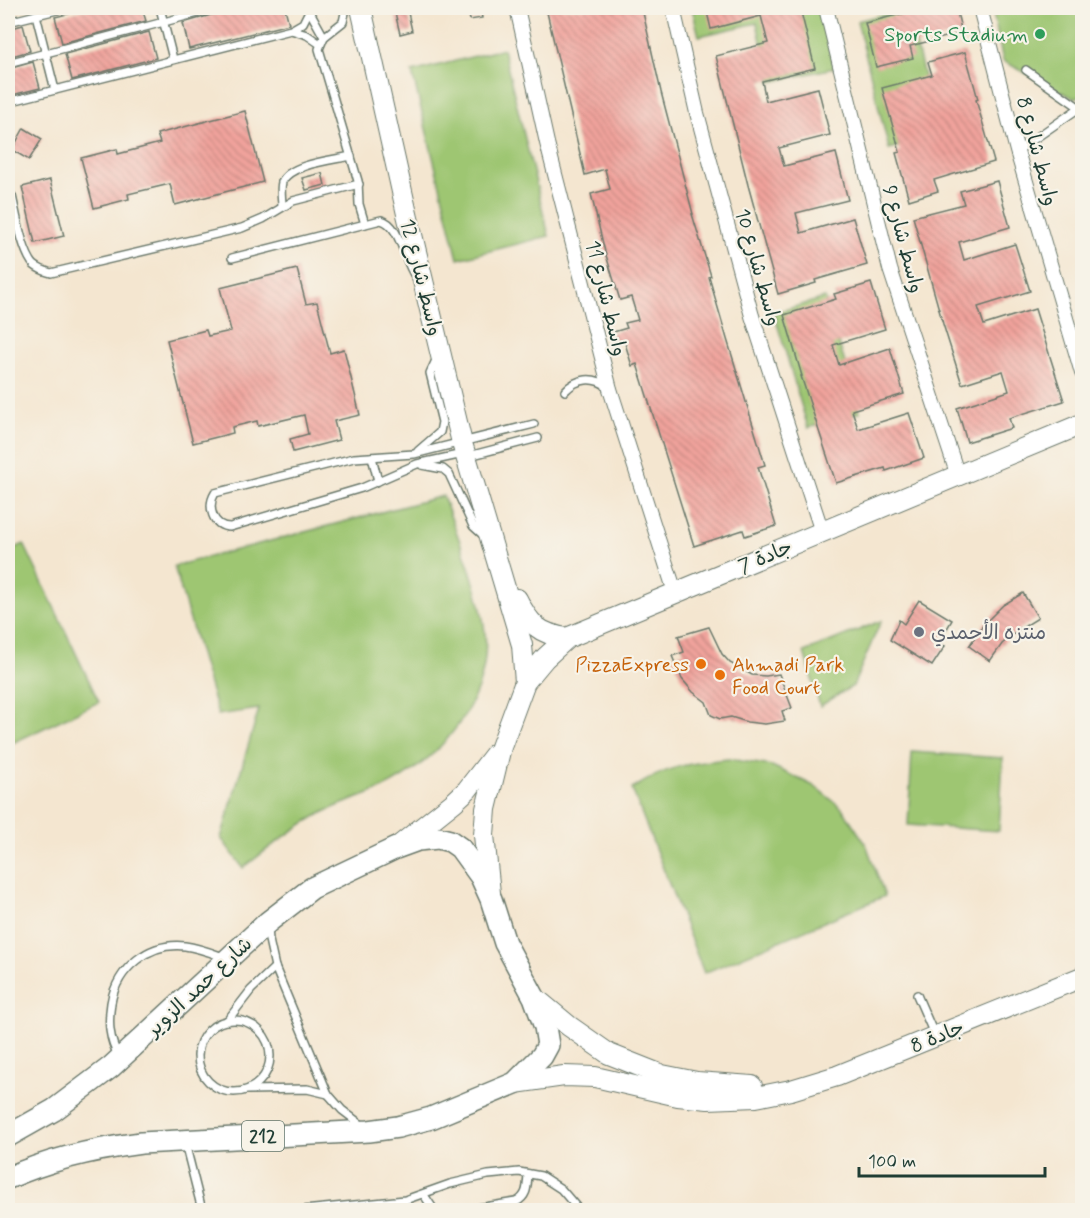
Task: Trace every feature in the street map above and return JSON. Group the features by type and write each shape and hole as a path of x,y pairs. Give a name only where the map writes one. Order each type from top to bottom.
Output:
{"main road":[{"name":"واسط شارع 12","path":"361,8 424,285 465,451 522,645 525,682"},
{"name":"جادة 7","path":"491,899 484,835 485,818 501,747 525,682 545,658 567,638 676,595 1083,424"},
{"name":"واسط شارع 12","path":"493,544 523,612 533,626 551,636 567,638"},
{"name":"جادة 7","path":"396,848 460,796 501,747"},
{"name":"212","path":"8,1178 39,1165 115,1146 369,1131 398,1127 424,1120 515,1083 542,1056 548,1045 545,1027 534,997 505,943 491,899 469,859 450,841 438,838 418,840 396,848"},
{"name":"شارع حمد الزوير","path":"8,1136 54,1110 120,1059 268,922 312,888 396,848"},
{"name":"جادة 8","path":"515,1083 564,1076 595,1077 678,1096 708,1099 756,1097 791,1090 837,1076 1083,977"},
{"name":"جادة 8","path":"534,997 569,1026 609,1054 662,1075 697,1082 791,1090"}],"street":[{"name":"واسط شارع 11","path":"517,8 547,143 610,388 676,595"},
{"name":"واسط شارع 10","path":"674,8 697,113 752,316 822,532"},
{"name":"واسط شارع 9","path":"826,8 890,269 958,476"},
{"name":"واسط شارع 8","path":"980,8 1017,151 1083,373"}],"lane":[{"path":"8,22 65,8"},
{"path":"160,8 173,59"},
{"path":"8,63 217,8"},
{"path":"346,8 343,22 324,37 320,44 320,54 359,184 359,204 365,224"},
{"path":"309,9 324,37"},
{"path":"8,102 291,30 303,23 309,9"},
{"path":"36,15 55,90"},
{"path":"291,30 307,35 320,44"},
{"path":"1017,151 1081,107 1026,70"},
{"path":"282,206 281,187 288,173 297,168 351,156"},
{"path":"12,196 27,254 32,264 51,273 242,228 263,219 293,201 359,184"},
{"path":"232,258 381,220 392,226 409,268 424,285"},
{"path":"414,454 440,432 442,422 430,373 440,351"},
{"path":"565,391 576,382 583,380 598,381 610,388"},
{"path":"534,424 465,451 354,458 215,493 210,507 216,521 221,525 230,526 362,488 417,464 465,451 538,438"},
{"path":"372,457 378,481"},
{"path":"417,464 435,466 449,474 473,526 493,544"},
{"path":"268,922 275,967 328,1094 342,1110 369,1131"},
{"path":"120,1059 110,1037 108,1020 113,991 119,978 132,964 145,954 164,948 183,946 206,950 228,959"},
{"path":"227,1021 251,990 275,967"},
{"path":"917,995 935,1037"},
{"path":"227,1021 246,1023 255,1028 262,1034 270,1052 267,1071 254,1086 236,1092 217,1088 203,1074 199,1065 198,1056 204,1037 218,1024 227,1021"},
{"path":"245,1090 308,1089 328,1094"},
{"path":"184,1141 202,1210"},
{"path":"304,1210 405,1200 450,1184 488,1174 519,1172 541,1176 561,1190 579,1210"},
{"path":"466,1210 522,1199 526,1194 528,1174"},
{"path":"424,1195 434,1210"}],"green space":[{"path":"692,8 820,8 834,68 770,82 757,23 699,36"},
{"path":"907,8 939,136 889,149 857,21"},
{"name":"Sports Stadium","path":"992,8 1082,8 1082,96 1073,98 1003,61"},
{"path":"503,49 549,236 458,259 412,72"},
{"path":"825,298 860,412 808,428 774,313"},
{"path":"443,496 473,581 485,632 485,657 480,681 470,704 457,726 423,763 381,789 321,813 286,835 243,868 221,838 259,709 218,715 174,566"},
{"path":"24,544 99,702 8,745 8,551"},
{"path":"881,621 853,686 820,706 804,652"},
{"path":"912,752 1003,758 999,831 908,825"},
{"path":"729,759 772,766 814,786 842,808 866,844 885,896 704,973 632,789 667,770 701,762"}],"building":[{"path":"92,8 142,8 146,21 62,43 55,17"},
{"path":"223,8 230,8 231,13 252,8 285,8 289,24 189,49 183,23 218,13"},
{"path":"394,8 407,8 412,31 400,34"},
{"path":"467,8 480,8 482,18 470,20"},
{"path":"546,8 642,8 692,214 765,465 758,467 776,526 745,536 743,530 694,546 637,364 632,366 624,340 614,343 610,333 627,328 625,323 638,320 631,297 620,300 605,252 591,194 610,189 605,169 585,175"},
{"path":"706,8 800,8 815,68 762,81 766,101 818,88 830,135 779,148 784,166 836,153 848,200 796,213 801,233 853,218 867,265 815,280 816,283 778,294 716,56 768,43 761,16 711,29"},
{"path":"916,8 956,8 962,33 910,46 913,58 876,67 865,23 917,10"},
{"path":"23,25 30,51 8,57 8,29"},
{"path":"149,32 156,58 72,80 65,54"},
{"path":"965,52 994,162 934,180 938,191 909,200 896,153 900,152 882,88 932,75 928,62"},
{"path":"33,62 40,88 8,96 8,69"},
{"path":"245,111 263,182 175,205 170,184 128,194 129,199 94,208 81,158 117,149 118,154 160,143 157,134"},
{"path":"24,128 42,139 29,160 12,150"},
{"path":"322,173 325,185 306,190 302,178"},
{"path":"50,180 64,236 35,243 22,187"},
{"path":"997,181 1010,227 959,242 964,260 1015,244 1030,291 978,307 984,325 1035,309 1064,401 1009,418 1012,428 967,442 957,408 1009,391 1003,371 962,384 913,217 964,204 960,191"},
{"path":"297,269 306,304 317,302 330,353 344,349 360,415 334,421 339,440 293,452 290,439 308,434 304,415 258,426 257,421 232,427 233,433 193,443 167,340 206,330 208,336 231,331 220,288"},
{"path":"871,283 885,329 833,345 839,365 890,348 904,394 852,410 858,429 909,413 924,458 886,471 885,468 836,483 784,315 836,299 834,294"},
{"path":"1023,593 1038,618 1002,644 990,661 969,646 984,624 1003,605"},
{"name":"منتزه الأحمدي","path":"919,600 952,620 938,644 945,646 932,666 890,640 899,620 904,624"},
{"name":"Ahmadi Park Food Court","path":"709,627 722,654 730,663 752,675 779,674 792,708 782,711 785,721 765,724 731,717 720,719 711,715 706,702 682,679 672,656 684,652 678,636"}],"place":[{"name":"Sports Stadium","path":"1040,34"},
{"name":"منتزه الأحمدي","path":"919,632"},
{"name":"PizzaExpress","path":"701,664"},
{"name":"Ahmadi Park Food Court","path":"720,675"}]}
